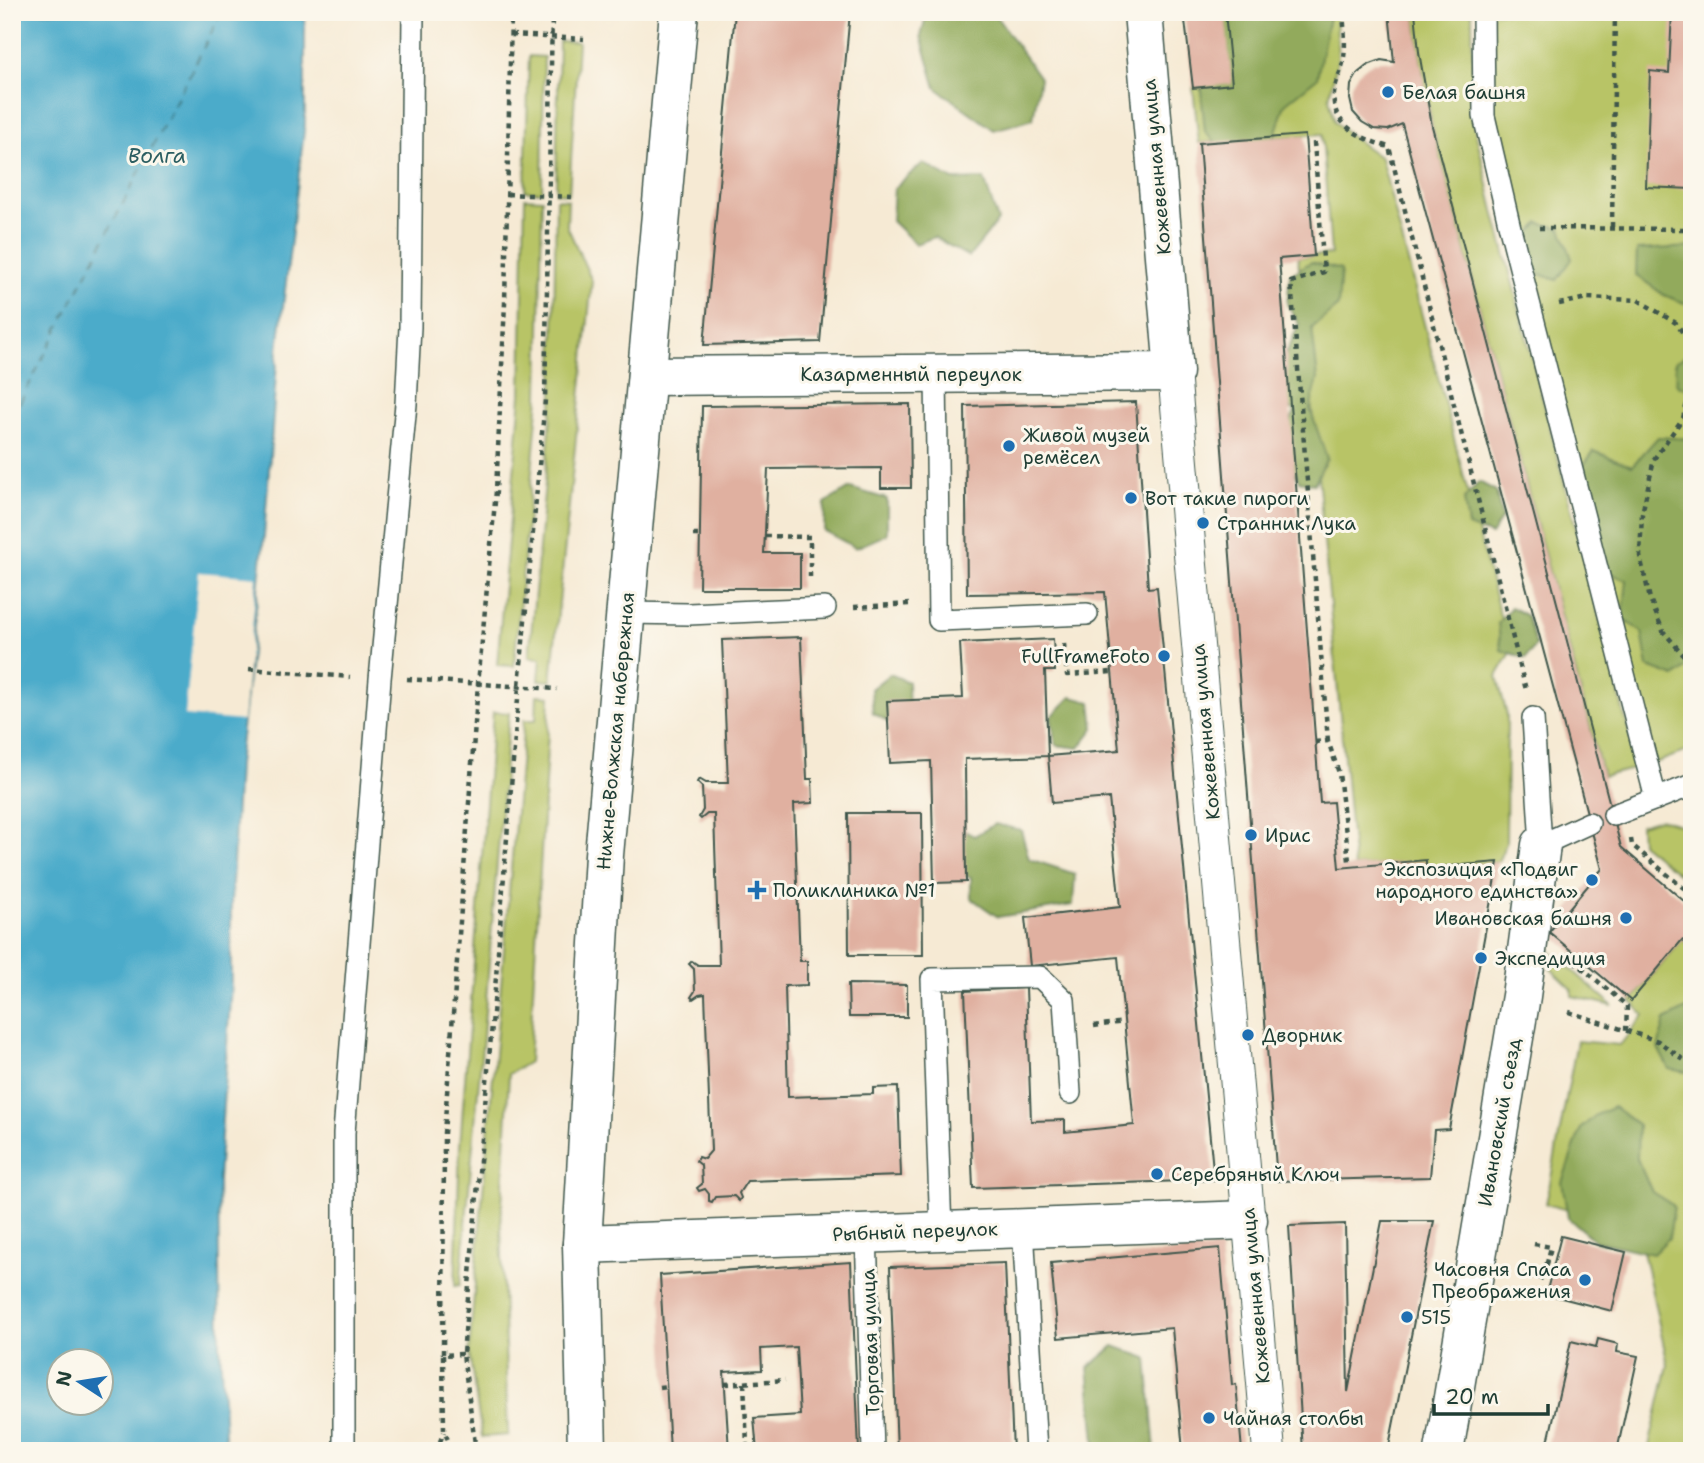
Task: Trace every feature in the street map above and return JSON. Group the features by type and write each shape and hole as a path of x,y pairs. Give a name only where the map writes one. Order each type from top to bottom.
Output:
{"street":[{"name":"Нижне-Волжская набережная","path":"587,1451 582,1244 604,855 679,12"},
{"name":"Кожевенная улица","path":"1143,12 1269,1451"},
{"name":"Казарменный переулок","path":"647,376 1174,372"},
{"name":"Ивановский съезд","path":"1444,1451 1521,996 1541,845"},
{"name":"Рыбный переулок","path":"582,1244 1248,1220"}],"lane":[{"path":"344,1451 344,1133 380,679 406,404 410,327 413,12"},
{"path":"1483,12 1484,116 1656,799"},
{"path":"936,374 939,620 1087,614"},
{"path":"625,613 689,614 817,608"},
{"path":"1533,718 1541,845 1589,823"},
{"path":"1620,813 1692,785"},
{"path":"941,1230 932,979 1040,977 1063,1000 1070,1093"},
{"path":"1024,1228 1036,1451"},
{"name":"Торговая улица","path":"866,1233 873,1451"}],"path":[{"path":"436,1451 444,1431 444,1133 478,684 496,491 506,303 511,12"},
{"path":"476,1451 463,1354 545,400 552,12"},
{"path":"1343,12 1344,59 1333,97 1339,119 1352,131 1373,142 1389,146 1533,718"},
{"path":"1612,227 1615,12"},
{"path":"511,35 584,39"},
{"path":"1314,142 1324,272 1291,282 1328,741 1339,774 1349,861"},
{"path":"508,194 574,197"},
{"path":"1576,228 1692,229"},
{"path":"1531,310 1587,298 1638,300 1676,323 1692,346"},
{"path":"1692,385 1683,418 1654,459 1642,514 1640,556 1650,599 1663,631 1692,665"},
{"path":"1297,499 1308,498"},
{"path":"693,535 700,536"},
{"path":"765,536 810,537 817,608 939,603"},
{"path":"249,669 363,678"},
{"path":"1067,675 1112,672"},
{"path":"395,679 557,689"},
{"path":"1315,742 1328,741"},
{"path":"1620,813 1632,845 1692,894"},
{"path":"1531,924 1628,1006 1626,1031"},
{"path":"1569,1012 1658,1041 1692,1066"},
{"path":"1528,1276 1544,1279 1551,1247 1534,1244"},
{"path":"1547,1263 1554,1265"},
{"path":"443,1355 463,1354"},
{"path":"725,1384 785,1380"},
{"path":"744,1383 747,1444"},
{"path":"659,1387 667,1386"},
{"path":"444,1431 453,1451"}],"green space":[{"path":"927,12 993,12 1040,78 1033,119 994,130 936,88 921,36"},
{"path":"1217,12 1330,12 1317,78 1285,104 1271,147 1224,150 1205,132 1198,59"},
{"path":"1225,12 1336,12 1338,58 1329,98 1335,122 1381,158 1510,654 1497,676 1507,715 1506,843 1498,862 1426,868 1426,861 1354,867 1298,257 1331,254 1322,134 1199,143 1193,88 1232,84"},
{"path":"1415,12 1472,12 1473,121 1638,768 1603,776 1432,126"},
{"path":"1492,12 1692,12 1692,746 1687,751 1655,763 1492,117"},
{"path":"559,41 578,42 569,194 556,193"},
{"path":"529,56 544,57 542,192 525,191"},
{"path":"923,163 953,180 984,179 998,221 969,257 934,237 916,244 892,221 894,188"},
{"path":"525,198 542,199 539,396 514,666 497,665 521,395"},
{"path":"556,199 568,200 567,226 592,281 551,681 539,680 541,658 529,657 553,396"},
{"path":"1539,223 1561,228 1572,259 1557,280 1530,271 1524,241"},
{"path":"1692,247 1692,306 1664,295 1636,275 1637,250"},
{"path":"1311,262 1341,270 1338,306 1312,328 1318,379 1310,409 1327,458 1314,484 1299,481 1282,440 1295,411 1278,400 1278,373 1299,324 1287,304 1290,275"},
{"path":"1692,352 1692,389 1677,386 1675,362"},
{"path":"1658,437 1692,439 1692,662 1675,677 1648,667 1642,632 1623,619 1627,580 1593,567 1573,479 1594,451 1632,466"},
{"path":"1479,482 1496,491 1502,518 1491,535 1468,526 1464,499"},
{"path":"850,488 887,499 887,534 856,548 824,531 825,503"},
{"path":"1511,607 1527,616 1536,645 1526,658 1501,650 1498,623"},
{"path":"890,674 908,682 909,718 896,726 873,713 871,689"},
{"path":"537,695 550,696 529,1062 509,1074 501,1225 508,1435 482,1437 469,1353 524,720 536,720"},
{"path":"1071,697 1091,702 1094,728 1079,748 1056,745 1051,717"},
{"path":"493,712 509,713 460,1285 455,1286 460,1146"},
{"path":"1660,819 1692,829 1692,885 1641,843 1640,825"},
{"path":"956,824 974,836 995,824 1021,830 1029,859 1075,874 1073,905 998,917 971,898 971,877 940,869"},
{"path":"1682,940 1692,946 1692,1451 1648,1451 1668,1365 1641,1242 1625,1226 1546,1204 1577,1041 1620,1045 1644,1015 1631,1001"},
{"path":"1545,946 1613,1006 1572,996 1572,989 1549,967"},
{"path":"1688,1008 1692,1010 1692,1073 1669,1069 1658,1048 1665,1020"},
{"path":"1614,1107 1638,1125 1637,1159 1652,1192 1674,1206 1669,1238 1653,1254 1595,1241 1568,1218 1562,1182 1581,1128 1596,1115"},
{"path":"1114,1346 1147,1358 1155,1451 1096,1451 1088,1368"}],"water":[{"name":"Волга","path":"12,12 305,12 305,123 278,349 264,537 238,765 231,903 231,985 218,1180 220,1346 226,1451 12,1451"}],"pier":[{"path":"199,572 257,577 243,721 185,716"}],"building":[{"path":"735,12 850,12 820,342 704,345"},
{"path":"1184,12 1225,12 1232,84 1193,88"},
{"path":"1389,12 1415,12 1432,126 1621,847 1692,908 1692,946 1682,940 1631,1001 1549,932 1602,869 1402,124 1388,130 1374,129 1362,122 1353,112 1351,85 1358,73 1381,60 1394,62"},
{"path":"1672,12 1692,12 1692,189 1646,187 1650,71 1669,73"},
{"path":"1305,135 1314,256 1279,259 1320,803 1333,802 1339,868 1426,860 1426,868 1498,862 1449,1129 1434,1130 1430,1177 1277,1181 1199,143"},
{"path":"1136,402 1148,588 1157,587 1214,1180 973,1188 965,991 1026,988 1031,1121 1065,1120 1065,1132 1134,1125 1118,957 1030,966 1025,918 1120,907 1109,798 1052,803 1048,756 1119,750 1105,592 967,594 965,406"},
{"path":"910,404 911,488 881,488 881,468 768,469 764,553 800,553 800,588 699,588 702,406"},
{"name":"Поликлиника №1","path":"801,637 807,779 812,779 813,803 794,804 800,961 807,961 807,985 785,986 788,1097 873,1094 873,1088 898,1087 901,1176 747,1181 739,1193 739,1201 734,1196 715,1197 712,1202 709,1201 709,1194 705,1189 699,1191 697,1188 702,1184 701,1165 696,1161 698,1157 704,1159 711,1151 705,994 693,999 691,997 695,991 694,969 689,964 692,961 698,965 719,965 714,814 707,814 701,819 699,817 703,810 702,787 697,782 699,779 706,783 728,783 722,640"},
{"path":"1053,639 1055,671 1045,671 1048,756 965,759 966,882 934,883 931,761 890,763 887,701 963,698 960,643"},
{"path":"848,813 922,813 923,955 849,955"},
{"path":"848,984 907,985 907,1017 849,1017"},
{"path":"1382,1221 1434,1221 1388,1451 1303,1451 1289,1226 1345,1224 1348,1392"},
{"name":"Часовня Спаса Преображения","path":"1561,1236 1626,1252 1612,1311 1546,1294"},
{"path":"1220,1248 1232,1385 1236,1384 1242,1451 1183,1451 1172,1328 1058,1338 1051,1263"},
{"path":"851,1262 859,1451 757,1451 754,1418 800,1415 796,1347 761,1349 762,1370 724,1372 729,1451 670,1451 660,1275"},
{"path":"1005,1263 1013,1451 897,1451 890,1267"},
{"path":"1598,1339 1618,1344 1617,1352 1638,1356 1617,1451 1546,1451 1571,1341 1596,1347"}],"ferry route":[{"path":"12,418 222,12"}],"place":[{"name":"Белая башня","path":"1388,92"},
{"name":"Живой музей ремёсел","path":"1009,446"},
{"name":"Вот такие пироги","path":"1131,498"},
{"name":"Странник Лука","path":"1203,523"},
{"name":"FullFrameFoto","path":"1164,656"},
{"name":"Ирис","path":"1251,835"},
{"name":"Экспозиция «Подвиг народного единства»","path":"1592,880"},
{"name":"Поликлиника №1","path":"757,890"},
{"name":"Ивановская башня","path":"1626,918"},
{"name":"Экспедиция","path":"1481,958"},
{"name":"Дворник","path":"1248,1035"},
{"name":"Серебряный Ключ","path":"1157,1174"},
{"name":"Часовня Спаса Преображения","path":"1585,1280"},
{"name":"515","path":"1407,1317"},
{"name":"Чайная столбы","path":"1209,1418"}]}
